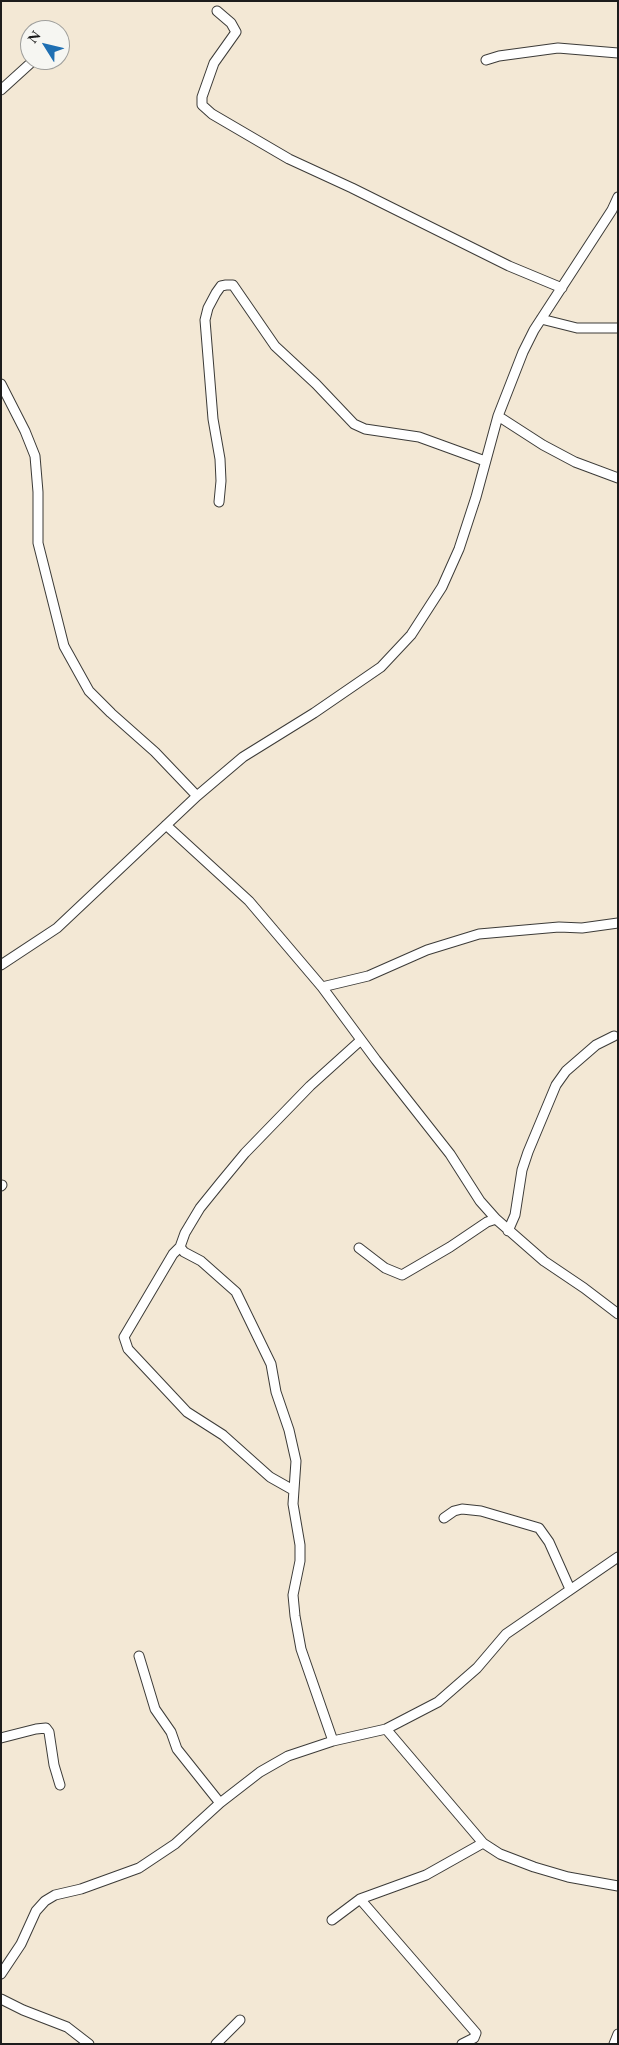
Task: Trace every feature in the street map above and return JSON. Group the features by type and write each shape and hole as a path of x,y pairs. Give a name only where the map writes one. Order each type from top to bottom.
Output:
{"street":[{"path":"218,11 231,23 236,32 214,63 202,97 202,105 212,114 289,160 352,188 509,266 562,288"},
{"path":"486,60 499,56 558,48 618,53"},
{"path":"1,90 23,70"},
{"path":"1,965 57,928 197,796 243,757 314,713 381,667 411,635 442,587 459,549 476,498 498,416 523,352 541,319 615,211 618,197"},
{"path":"219,502 221,481 220,459 213,419 205,320 208,308 216,293 221,286 226,284 233,286 275,346 316,384 354,424 365,429 419,437 485,461"},
{"path":"541,319 577,328 618,328"},
{"path":"1,384 25,431 35,456 38,492 38,543 64,646 89,691 155,752 197,796"},
{"path":"498,416 543,445 575,462 618,478"},
{"path":"166,825 249,901 322,986 450,1154 480,1201 496,1219 544,1261 618,1314"},
{"path":"322,986 363,978 427,950 479,934 558,927 589,927 618,923"},
{"path":"508,1231 515,1215 522,1170 556,1085 566,1071 596,1045 614,1036"},
{"path":"292,1490 270,1477 224,1435 186,1412 125,1344 124,1337 173,1254 180,1247 185,1233 200,1208 245,1154 310,1086 362,1040"},
{"path":"359,1248 385,1268 402,1275 450,1247 487,1222 496,1219"},
{"path":"180,1247 184,1252 201,1261 236,1292 271,1364 281,1410 294,1447 296,1461 292,1504 300,1546 300,1561 293,1595 295,1616 301,1649 334,1741"},
{"path":"444,1518 454,1511 462,1509 481,1511 538,1528 549,1542 570,1589"},
{"path":"1,1974 21,1944 36,1911 45,1901 55,1895 81,1889 139,1868 175,1844 220,1803 260,1772 288,1756 334,1741 386,1729 438,1702 478,1668 506,1634 618,1557"},
{"path":"139,1656 155,1709 171,1732 178,1749 220,1803"},
{"path":"1,1738 46,1728 60,1785"},
{"path":"386,1729 483,1843 500,1854 534,1867 568,1877 618,1886"},
{"path":"332,1920 360,1899 426,1875 483,1843"},
{"path":"360,1899 476,2033 474,2038 462,2044"},
{"path":"1,1999 67,2027 89,2044"},
{"path":"216,2044 240,2020"},
{"path":"614,2044 618,2034"}]}
